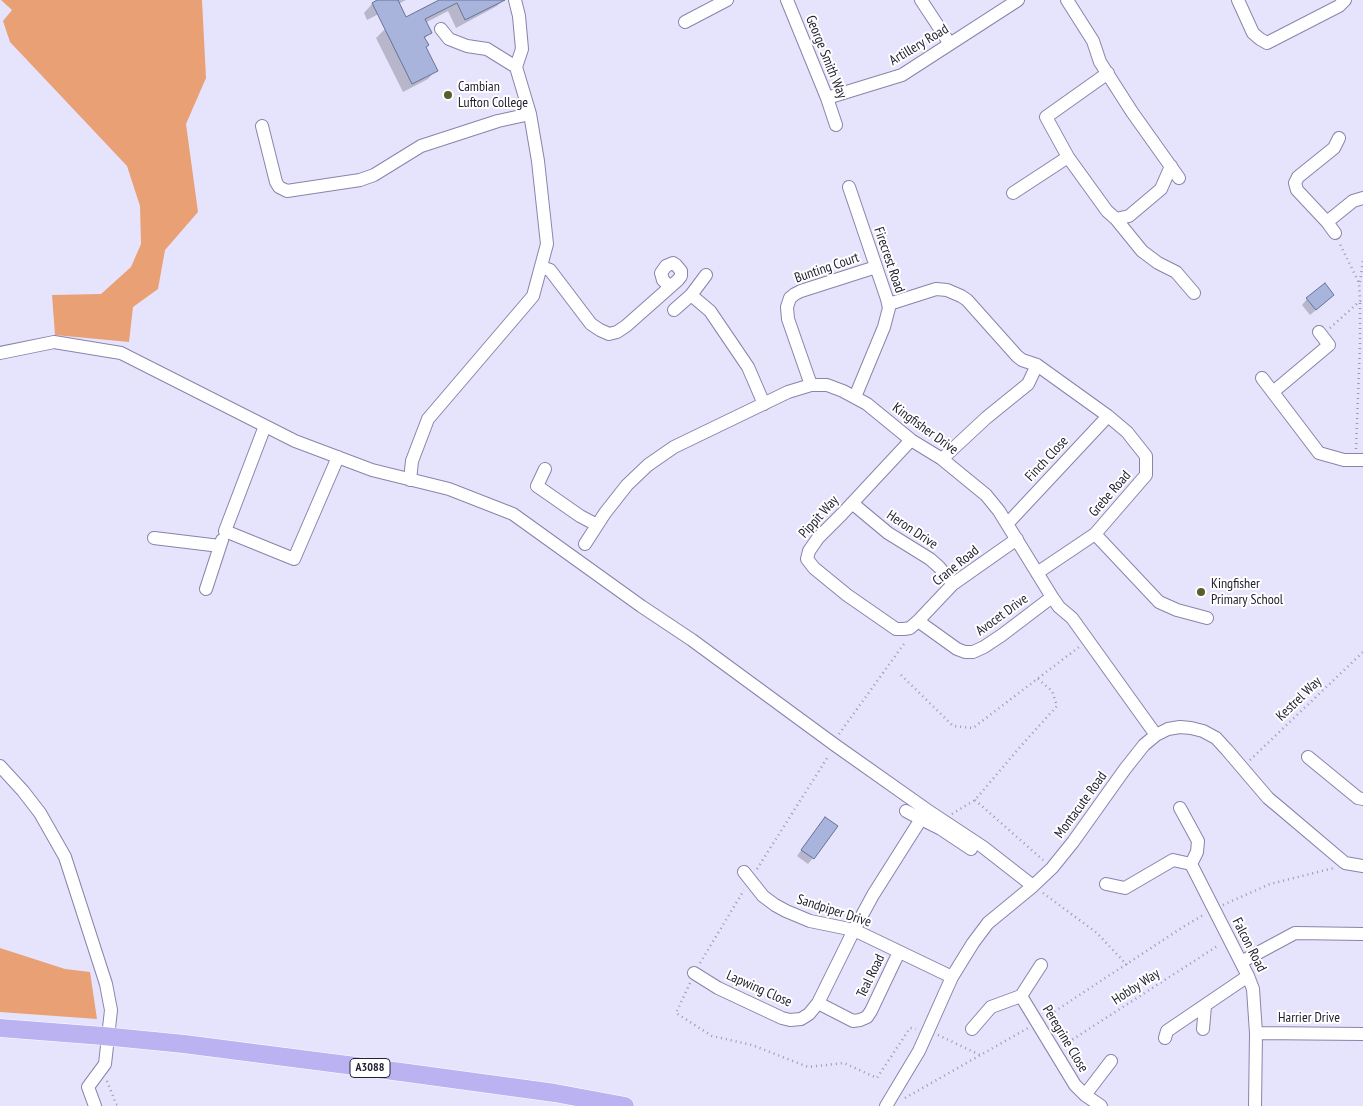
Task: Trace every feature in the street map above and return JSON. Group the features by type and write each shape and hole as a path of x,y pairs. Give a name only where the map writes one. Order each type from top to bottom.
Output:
{"highway":[{"name":"A3088","path":"0,1028 184,1044 555,1093 625,1106"}],"street":[{"path":"410,480 412,460 428,419 533,296 548,244 530,114 516,67 522,49 519,16 515,0"},
{"path":"684,22 727,0"},
{"name":"George Smith Way","path":"787,0 836,125"},
{"path":"921,0 950,44"},
{"name":"Artillery Road","path":"827,98 902,75 1018,0"},
{"path":"1067,0 1093,41 1100,62 1132,112 1179,178"},
{"path":"1238,0 1253,33 1267,43 1339,6 1345,0"},
{"path":"441,29 449,39 467,46 487,49 516,67"},
{"path":"1108,73 1046,117 1068,157 1107,211 1116,219 1142,251 1158,263 1176,272 1194,293"},
{"path":"262,126 276,182 279,187 287,191 360,180 374,175 421,146 498,121 530,114"},
{"path":"1335,233 1297,190 1295,183 1298,177 1334,148 1339,138"},
{"path":"1013,193 1068,157"},
{"path":"1116,219 1130,216 1162,189 1170,166"},
{"name":"Firecrest Road","path":"849,187 889,304 884,327 855,397"},
{"path":"1327,222 1353,201 1363,198"},
{"path":"541,267 550,270 591,324 609,334 617,332 626,326 670,287"},
{"name":"Bunting Court","path":"812,385 788,319 787,307 790,298 801,291 876,267"},
{"path":"674,310 691,295 706,276"},
{"name":"Grebe Road","path":"889,304 936,289 955,292 967,300 1016,356 1037,365 1108,416 1127,432 1146,456 1146,475 1095,534 1037,573"},
{"path":"691,295 710,311 748,367 764,404"},
{"path":"1273,392 1329,345 1320,334"},
{"path":"0,353 54,342 121,353 295,441 372,470 449,490 513,514 641,606 692,640 834,744 983,847 1033,886"},
{"path":"942,459 986,418 1028,384 1037,365"},
{"path":"1262,378 1319,453 1344,460 1359,460"},
{"name":"Kingfisher Drive","path":"585,544 605,513 648,464 674,447 788,392 812,385 827,385 844,391 867,404 911,440 942,459 986,495 1000,511 1052,597 1072,618 1156,735"},
{"name":"Finch Close","path":"1008,524 1108,416"},
{"path":"206,590 225,530 265,426"},
{"name":"Pippit Way","path":"911,440 818,538 809,551 807,559 814,568 847,594 896,629 904,630 914,624"},
{"path":"225,530 294,559 338,457"},
{"path":"545,469 536,486 580,516 597,525"},
{"name":"Heron Drive","path":"852,503 876,524 939,566 953,584"},
{"path":"1095,534 1159,602 1177,610 1207,618"},
{"path":"154,538 220,546"},
{"name":"Crane Road","path":"914,624 953,584 1017,539"},
{"name":"Avocet Drive","path":"914,624 957,649 973,652 1002,635 1052,597"},
{"name":"Montacute Road","path":"886,1106 919,1051 952,977 988,923 1052,868 1074,842 1125,769 1144,745 1156,735 1168,729 1180,727 1203,731 1216,738 1268,798 1346,862 1363,866"},
{"path":"1308,757 1358,798 1363,799"},
{"path":"0,766 40,813 65,857 106,984 111,1010 105,1064 88,1087 94,1106"},
{"path":"1106,884 1125,888 1173,860 1191,864 1197,852 1198,841 1180,808"},
{"path":"906,811 941,829 971,849"},
{"name":"Lapwing Close","path":"694,973 718,988 782,1018 790,1020 801,1019 809,1014 818,1003 873,895 921,819"},
{"name":"Falcon Road","path":"1191,864 1253,989 1256,1033 1256,1106"},
{"name":"Sandpiper Drive","path":"747,876 763,896 786,911 810,921 854,930 952,977"},
{"path":"1241,962 1295,933 1363,934"},
{"name":"Teal Road","path":"818,1003 853,1021 866,1017 871,1011 899,952"},
{"path":"972,1029 991,1007 1021,996 1041,965"},
{"path":"1166,1038 1167,1031 1248,976"},
{"name":"Peregrine Close","path":"1021,996 1075,1084 1085,1095 1101,1106"},
{"path":"1203,1028 1204,1006"},
{"name":"Harrier Drive","path":"1256,1033 1363,1034"},
{"name":"Peregrine Close","path":"1085,1095 1111,1061"}],"path":[{"path":"1335,233 1360,284"},
{"path":"1359,460 1360,284 1363,260"},
{"path":"1320,334 1360,301"},
{"path":"747,876 834,744 908,637 914,624"},
{"path":"901,675 953,726 972,728 1088,640"},
{"name":"Kestrel Way","path":"1249,761 1363,652"},
{"path":"946,823 952,813 975,800 1057,706 1052,691 1037,678"},
{"path":"975,800 1052,868"},
{"path":"899,1101 1037,1023 1183,927 1213,910 1270,884 1331,870 1346,862"},
{"path":"1033,886 1097,933 1127,965"},
{"name":"Hobby Way","path":"1055,1052 1228,939"},
{"path":"929,1030 980,1055"},
{"path":"105,1064 105,1079 116,1104 120,1106"}],"shaded area":[{"path":"1,0 202,0 206,78 186,124 198,212 165,250 158,289 133,307 129,342 55,335 52,295 101,294 131,267 141,244 140,206 127,166 10,42 3,21 12,10"},
{"path":"0,948 65,969 90,972 97,1019 0,1012"}],"building":[{"path":"377,0 398,0 406,17 439,0 505,0 465,20 457,3 425,19 432,33 424,37 429,45 426,47 438,71 412,84 372,3"},
{"path":"1325,283 1334,295 1316,310 1306,298"},
{"path":"825,817 838,826 814,859 801,850"}],"place":[{"name":"Cambian Lufton College","path":"448,95"},
{"name":"Kingfisher Primary School","path":"1201,592"}]}
